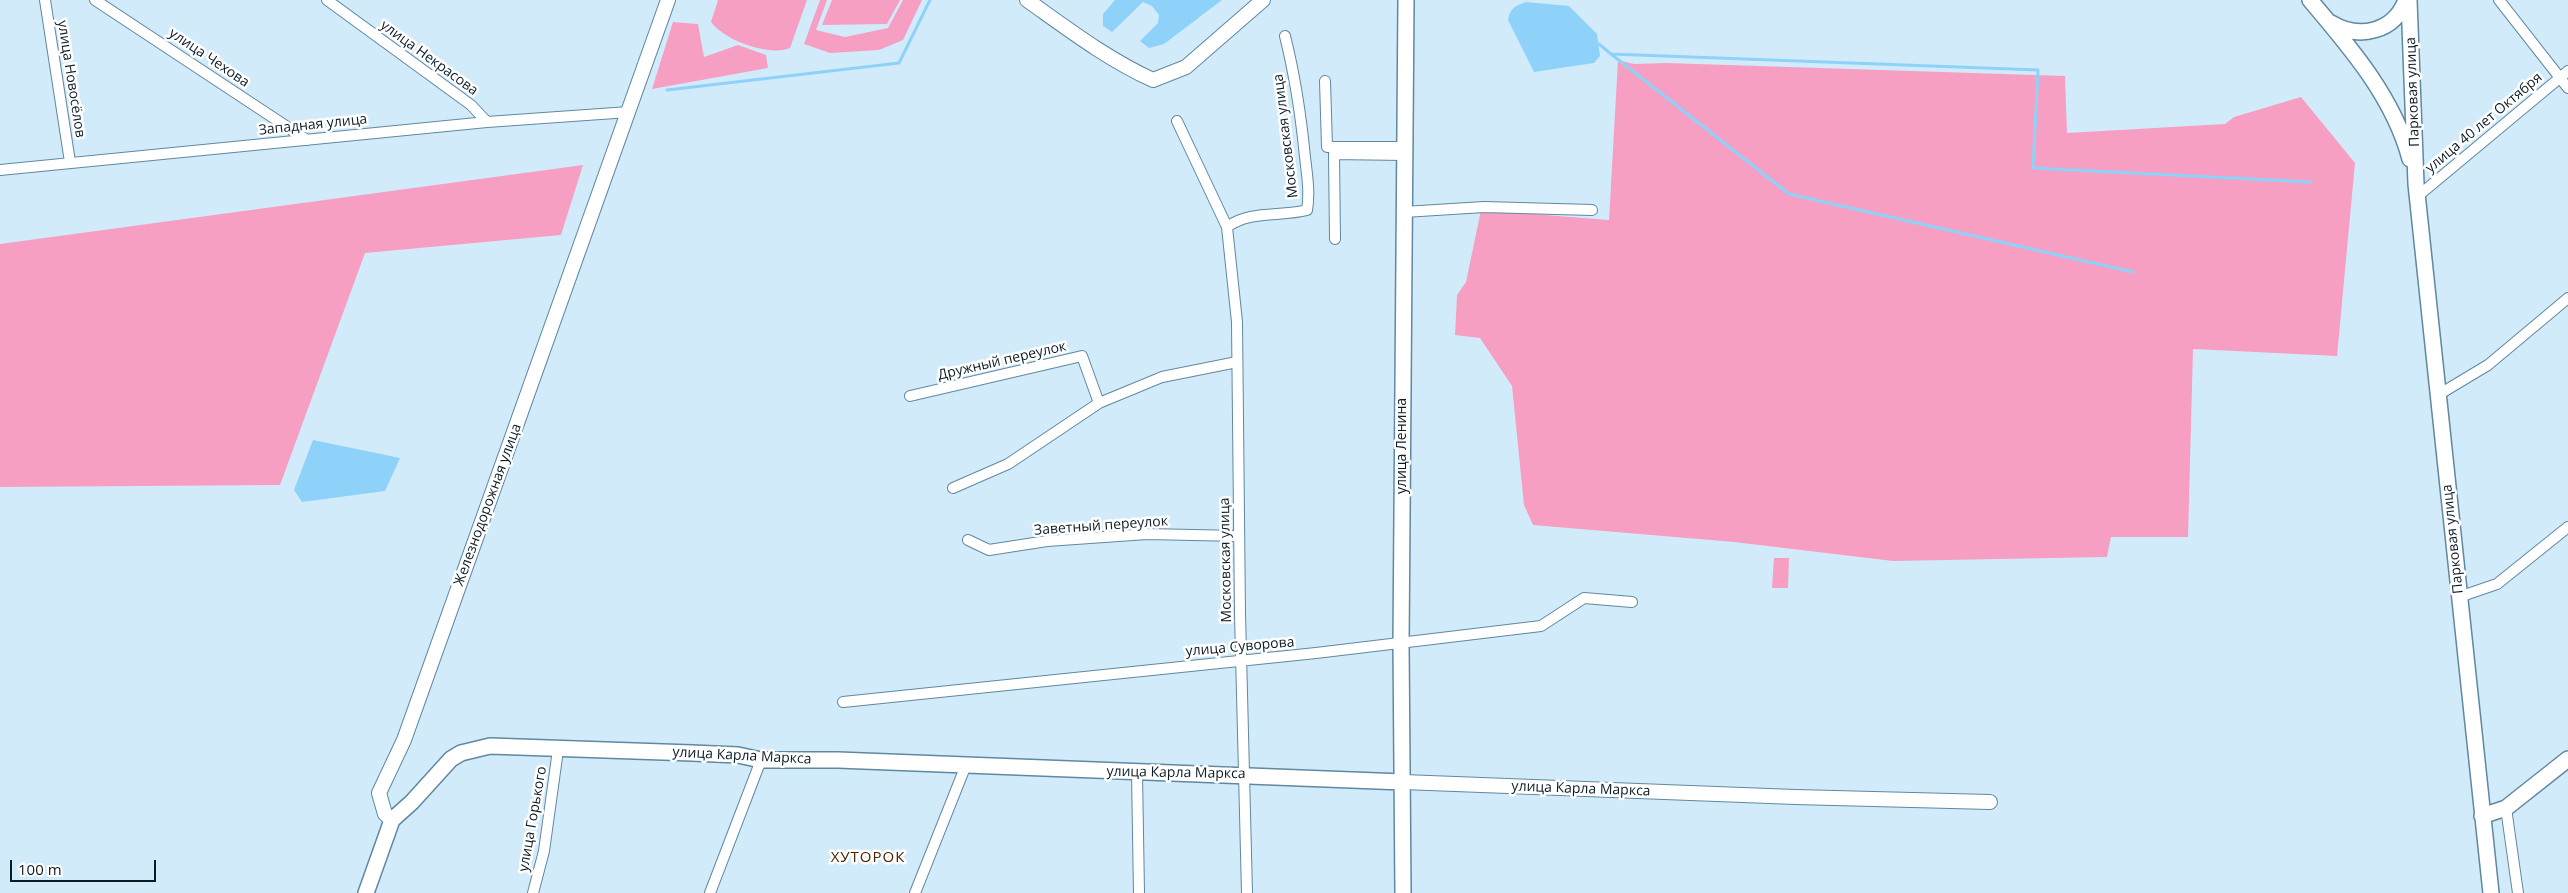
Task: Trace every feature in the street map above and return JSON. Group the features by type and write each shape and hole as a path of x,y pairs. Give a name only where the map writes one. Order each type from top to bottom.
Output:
{"main road":[{"name":"улица Ленина","path":"1402,893 1401,643 1406,0"},
{"path":"2310,0 2322,14 2342,29 2356,33 2370,32 2383,28 2395,19 2408,0"},
{"path":"2315,0 2322,14"},
{"name":"Парковая улица","path":"2408,0 2417,190 2491,893"},
{"name":"Парковая улица","path":"2322,14 2364,68 2390,109 2407,148 2417,190"},
{"name":"улица Карла Маркса","path":"392,820 412,802 451,759 461,753 490,746 558,750 738,755 761,760 838,760 1137,772 1245,774 1403,782"},
{"path":"2482,816 2506,808 2568,760"},
{"path":"366,893 392,820"}],"street":[{"name":"улица Новосёлов","path":"45,0 70,162"},
{"name":"улица Чехова","path":"95,0 307,140"},
{"name":"улица Некрасова","path":"327,0 471,105 487,122"},
{"path":"629,112 668,0"},
{"path":"1027,0 1097,50 1123,66 1153,80 1186,67 1263,0"},
{"path":"2499,0 2568,88"},
{"name":"Московская улица","path":"1227,227 1238,219 1267,214 1286,216 1307,210 1310,196 1296,80 1285,36"},
{"name":"улица 40 лет Октября","path":"2417,190 2568,71"},
{"path":"1325,81 1326,147 1405,151"},
{"name":"Западная улица","path":"0,170 487,122 629,112"},
{"name":"Железнодорожная улица","path":"392,820 385,814 379,793 404,740 629,112"},
{"name":"Московская улица","path":"1177,121 1227,227 1237,320 1239,536 1247,893"},
{"path":"1335,239 1334,154 1405,151"},
{"path":"1404,212 1484,207 1592,210"},
{"path":"2438,395 2488,365 2568,298"},
{"name":"Дружный переулок","path":"910,396 1082,356 1099,403"},
{"path":"954,488 1008,464 1099,403 1162,377 1238,362"},
{"path":"2459,597 2497,584 2568,527"},
{"name":"Заветный переулок","path":"968,540 989,550 1046,541 1147,534 1239,536"},
{"name":"улица Суворова","path":"843,702 1401,643 1541,626 1584,598 1632,602"},
{"name":"улица Горького","path":"533,893 544,851 558,750"},
{"path":"710,893 761,760"},
{"path":"915,893 966,766"},
{"path":"1137,772 1139,893"},
{"name":"улица Карла Маркса","path":"1403,782 1785,797 1990,802"},
{"path":"2506,808 2518,893"}],"shaded area":[{"path":"718,0 807,0 790,48 771,50 736,41 717,29 711,22"},
{"path":"820,0 827,0 816,30 845,37 888,28 903,0 922,0 903,40 879,50 830,53 804,44"},
{"path":"832,0 900,0 887,24 822,25"},
{"path":"673,22 698,24 704,57 738,45 766,55 768,68 652,89"},
{"path":"1618,60 1634,64 1667,63 2065,76 2067,133 2225,124 2234,117 2301,97 2355,163 2337,356 2193,349 2188,537 2111,537 2107,557 1893,561 1734,542 1533,525 1524,505 1512,386 1480,338 1455,335 1457,295 1466,282 1481,210 1609,220"},
{"path":"583,165 561,235 365,253 280,485 0,487 0,244"},
{"path":"1774,558 1789,558 1788,588 1772,588"}],"water":[{"path":"1115,0 1222,0 1164,44 1149,48 1140,41 1158,23 1159,15 1152,6 1143,2 1112,32 1103,26 1103,14"},
{"path":"1526,2 1569,6 1597,34 1600,56 1594,63 1534,72 1508,20 1514,8"},
{"path":"313,440 400,458 385,491 302,502 294,490"}],"waterway":[{"path":"667,90 899,63 930,0"},
{"path":"1599,44 1611,54 2038,70 2033,168 2311,182"},
{"path":"1611,54 1789,194 2133,272"}],"district":[{"name":"ХУТОРОК","path":"868,858"}]}
